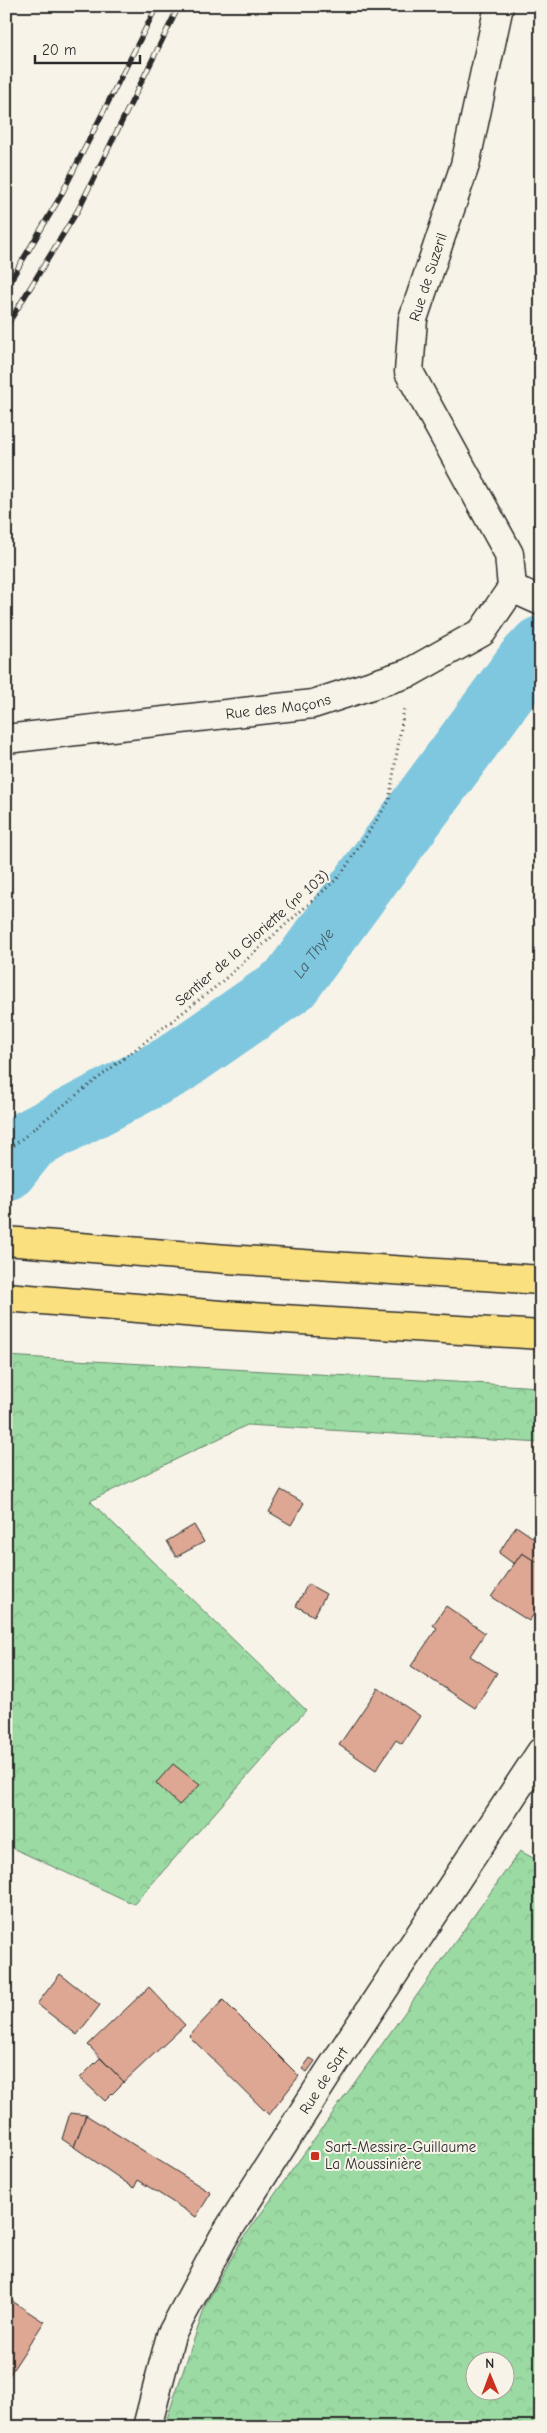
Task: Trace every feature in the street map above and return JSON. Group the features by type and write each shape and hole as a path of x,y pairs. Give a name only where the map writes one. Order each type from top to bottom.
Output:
{"highway":[{"path":"6,1241 227,1259 541,1280"},
{"path":"6,1297 221,1315 541,1335"}],"street":[{"name":"Rue de Suzeril","path":"499,6 465,166 413,319 409,372 509,554 512,588"},
{"path":"512,588 541,600"},
{"name":"Rue des Maçons","path":"6,739 313,704 409,674 482,632 512,588"},
{"name":"Rue de Sart","path":"148,2426 172,2335 223,2238 327,2075 541,1752"}],"path":[{"name":"Sentier de la Gloriette (nᵒ 103)","path":"6,1152 218,985 340,876 389,801 409,674"}],"green space":[{"path":"6,1356 541,1387 541,1443 247,1425 90,1501 306,1710 134,1904 6,1845"},
{"path":"520,1851 541,1862 541,2427 164,2427 206,2304 240,2243"}],"building":[{"path":"281,1490 304,1503 291,1525 269,1512"},
{"path":"194,1525 204,1542 176,1557 167,1541"},
{"path":"516,1526 541,1543 541,1565 522,1553 514,1564 499,1553"},
{"path":"522,1553 541,1565 541,1604 529,1621 491,1597"},
{"path":"308,1584 326,1594 314,1616 296,1606"},
{"path":"446,1606 485,1633 470,1656 497,1673 475,1708 411,1666 437,1628 433,1625"},
{"path":"378,1688 420,1716 402,1744 396,1740 376,1770 339,1745"},
{"path":"173,1764 200,1785 179,1805 156,1783"},
{"path":"60,1974 100,2005 77,2035 37,2004"},
{"path":"149,1987 185,2025 124,2082 88,2045"},
{"path":"223,2000 299,2076 269,2115 189,2036"},
{"path":"100,2058 124,2082 105,2101 80,2078"},
{"path":"310,2058 315,2061 307,2072 302,2069"},
{"path":"70,2113 86,2115 74,2147 62,2139"},
{"path":"86,2115 211,2193 196,2217 138,2180 134,2188 74,2147"},
{"path":"6,2297 44,2322 6,2380"}],"waterway":[{"name":"La Thyle","path":"6,1170 30,1140 172,1066 290,984 527,662 541,647"}],"railway":[{"path":"6,288 59,199 157,6"},
{"path":"6,327 78,210 179,6"}],"place":[{"name":"Sart-Messire-Guillaume La Moussinière","path":"315,2156"}]}
